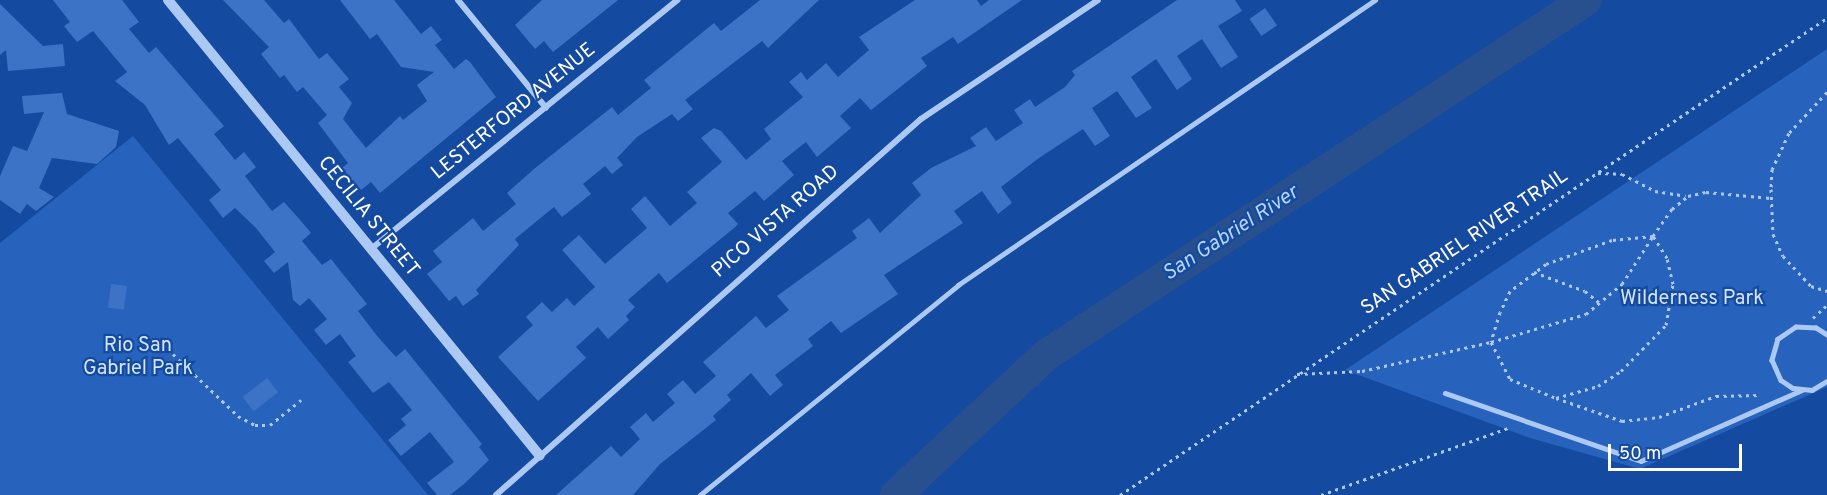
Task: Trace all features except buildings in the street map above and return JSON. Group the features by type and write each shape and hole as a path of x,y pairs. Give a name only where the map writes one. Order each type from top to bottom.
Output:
{"street":[{"name":"CECILIA STREET","path":"168,0 540,456"},
{"path":"458,0 546,108"},
{"name":"LESTERFORD AVENUE","path":"371,249 677,0"},
{"name":"PICO VISTA ROAD","path":"496,495 921,119 1098,0"}],"lane":[{"path":"700,495 958,285 1375,0"},
{"path":"1802,390 1786,385 1775,371 1773,349 1786,332 1807,326 1827,335"},
{"path":"1445,393 1641,461 1827,381"}],"path":[{"name":"SAN GABRIEL RIVER TRAIL","path":"1120,495 1827,18"},
{"path":"1827,92 1789,133 1772,169 1771,198 1773,234 1783,256 1811,286 1827,291"},
{"path":"1596,173 1622,174 1655,191 1689,196 1771,198"},
{"path":"1297,374 1362,371 1491,342 1565,322 1602,305 1653,236 1689,196"},
{"path":"1653,236 1612,240 1533,271 1510,291 1491,342 1510,379 1622,421 1642,420 1716,396 1755,396 1786,385"},
{"path":"1556,398 1607,382 1666,325 1673,284 1667,258 1653,236"},
{"path":"1533,271 1585,291 1602,305"},
{"path":"1807,326 1827,305"},
{"path":"173,354 238,416 255,425 270,425 301,400"},
{"path":"1321,495 1524,422"}],"green space":[{"name":"Wilderness Park","path":"1827,49 1827,387 1640,469 1530,438 1345,370"},
{"name":"Rio San Gabriel Park","path":"133,136 428,495 0,495 0,243"}],"waterway":[{"name":"San Gabriel River","path":"896,495 1046,355 1586,0"}]}
